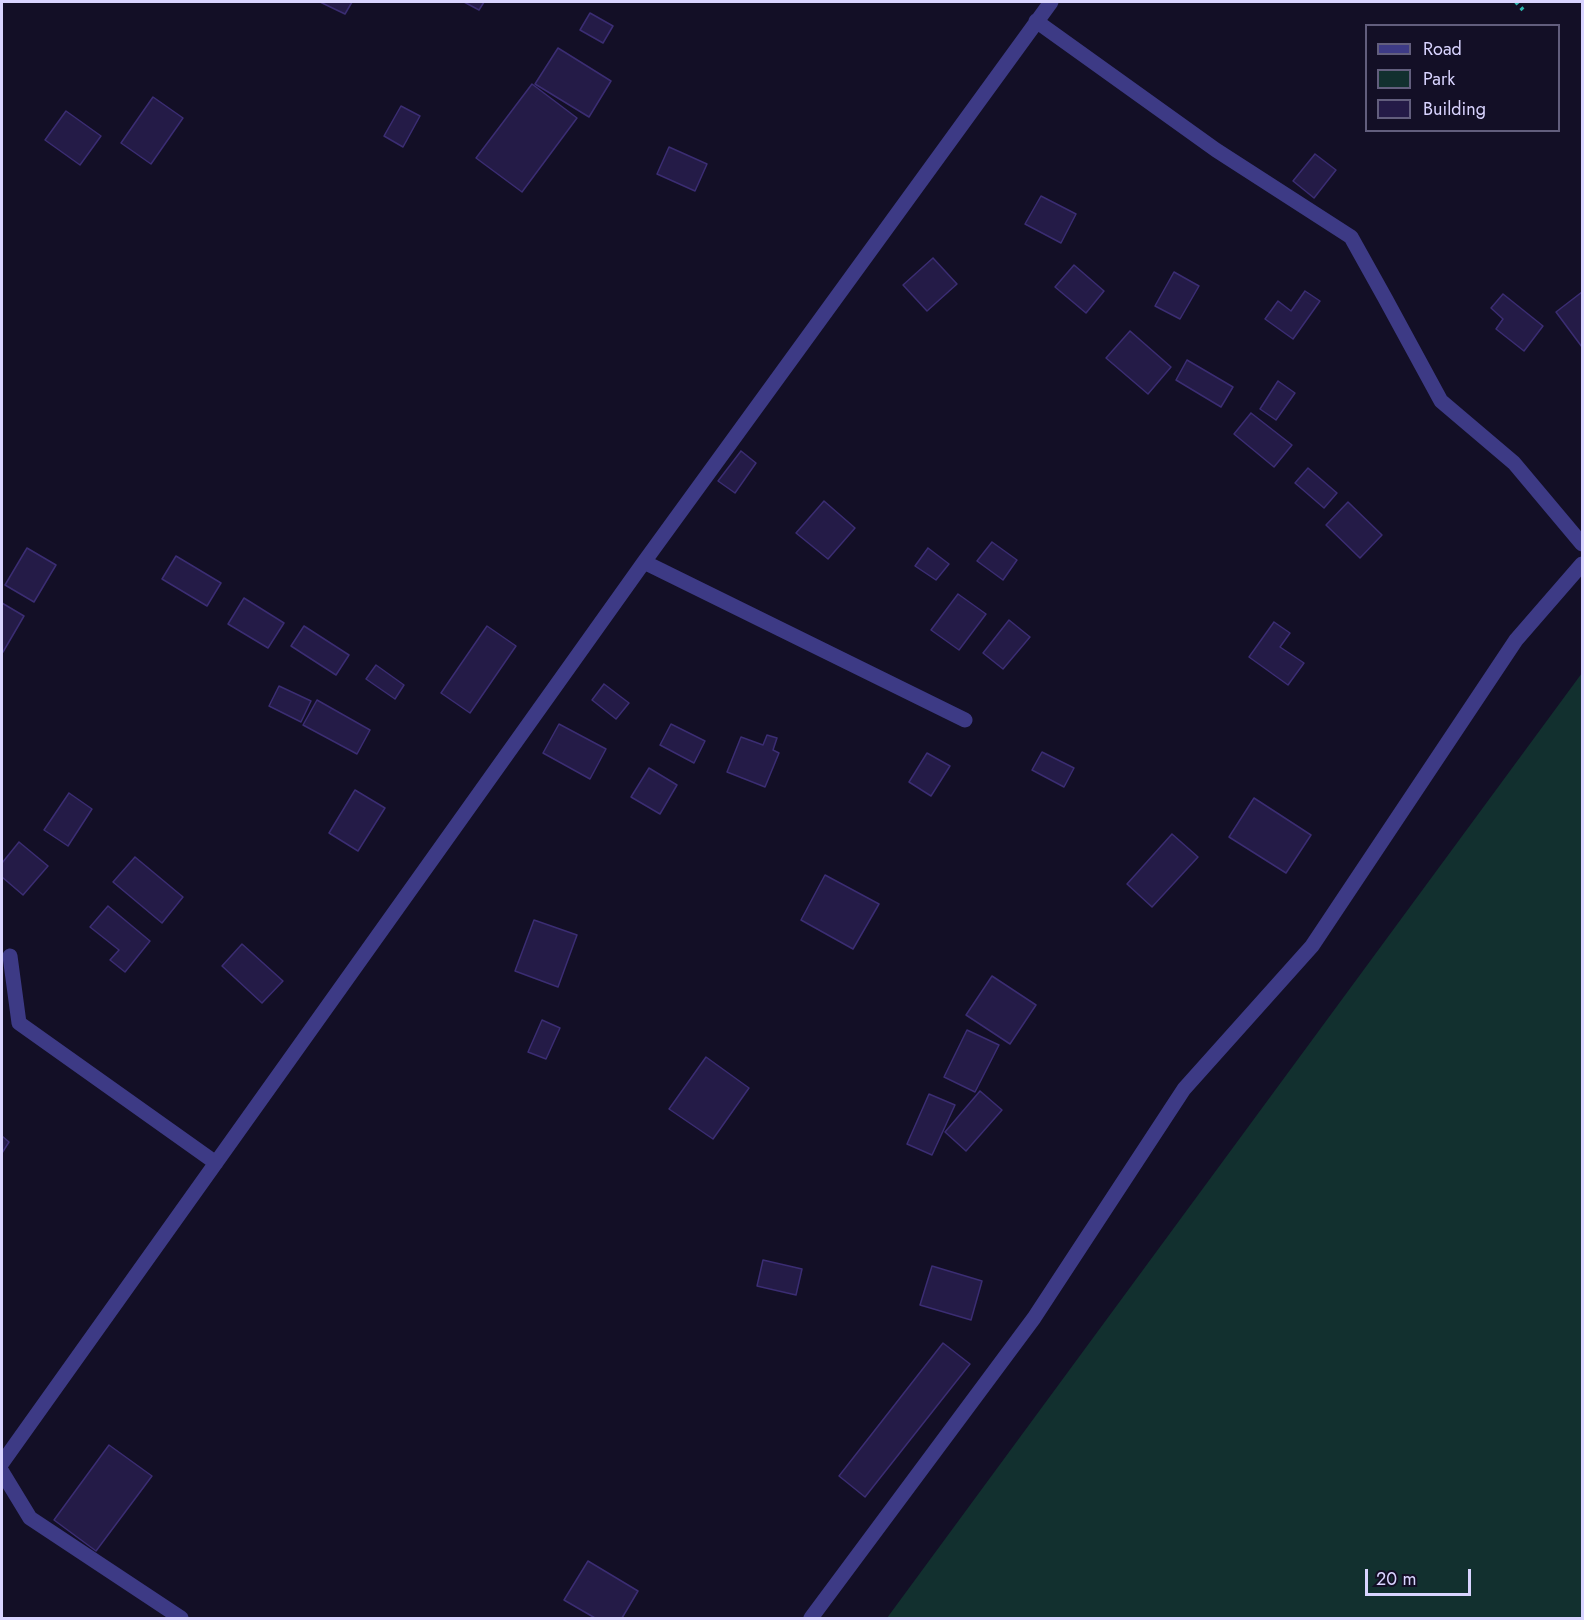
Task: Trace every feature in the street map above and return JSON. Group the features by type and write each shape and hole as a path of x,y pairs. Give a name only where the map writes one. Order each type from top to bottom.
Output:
{"street":[{"path":"2,1463 644,562 1051,2"},
{"path":"1036,21 1216,150 1351,237 1441,401 1514,463 1582,544"},
{"path":"644,562 965,720"},
{"path":"811,1618 1034,1318 1184,1089 1312,946 1516,640 1582,564"},
{"path":"10,956 19,1023 216,1163"},
{"path":"2,1472 30,1518 181,1618"}],"path":[{"path":"1516,2 1523,10"}],"green space":[{"path":"1582,673 1582,1618 887,1618"}],"building":[{"path":"320,2 352,2 345,14"},
{"path":"464,2 484,2 479,10"},
{"path":"590,13 613,26 603,43 580,30"},
{"path":"558,48 611,81 589,117 535,84"},
{"path":"532,84 577,118 522,192 476,158"},
{"path":"153,97 183,118 151,164 121,143"},
{"path":"401,106 420,116 403,147 384,136"},
{"path":"66,111 101,136 80,165 45,140"},
{"path":"669,147 707,164 695,191 657,174"},
{"path":"1315,154 1336,170 1314,198 1293,181"},
{"path":"1041,196 1076,214 1061,243 1025,224"},
{"path":"933,258 957,284 927,311 903,285"},
{"path":"1074,265 1104,291 1086,313 1055,287"},
{"path":"1174,272 1199,286 1180,319 1155,306"},
{"path":"1305,291 1320,301 1293,339 1265,319 1278,301 1291,311"},
{"path":"1582,292 1582,347 1556,312"},
{"path":"1503,294 1543,326 1524,351 1496,329 1503,319 1491,308"},
{"path":"1130,331 1171,367 1148,394 1106,358"},
{"path":"1187,360 1233,387 1221,407 1176,380"},
{"path":"1278,381 1295,393 1276,420 1260,409"},
{"path":"1251,413 1292,445 1274,467 1234,434"},
{"path":"741,451 756,463 735,493 718,481"},
{"path":"1308,468 1337,493 1324,508 1295,483"},
{"path":"824,501 855,528 828,559 796,533"},
{"path":"1348,502 1382,535 1360,558 1326,525"},
{"path":"992,542 1017,560 1003,580 977,561"},
{"path":"27,548 56,565 34,602 5,585"},
{"path":"928,548 949,564 936,580 915,566"},
{"path":"176,556 221,583 207,606 162,579"},
{"path":"958,594 986,614 959,650 931,630"},
{"path":"244,598 284,623 268,648 228,624"},
{"path":"2,603 24,616 3,652 2,651"},
{"path":"1009,620 1030,637 1003,669 983,653"},
{"path":"1274,622 1290,633 1280,647 1304,663 1288,685 1249,657"},
{"path":"304,626 349,655 336,675 291,646"},
{"path":"487,626 516,646 470,713 441,693"},
{"path":"376,665 404,685 395,699 366,679"},
{"path":"604,684 629,703 616,719 592,700"},
{"path":"279,686 311,701 301,722 269,706"},
{"path":"317,700 370,730 357,754 303,725"},
{"path":"559,724 606,749 590,779 543,753"},
{"path":"671,724 705,741 694,763 660,745"},
{"path":"767,735 777,738 773,750 779,753 765,787 727,772 741,737 763,745"},
{"path":"1042,752 1074,768 1064,787 1032,770"},
{"path":"927,753 950,766 931,796 909,782"},
{"path":"649,768 677,785 660,814 631,797"},
{"path":"355,790 385,808 358,851 329,833"},
{"path":"69,793 92,809 68,846 44,830"},
{"path":"1254,798 1311,835 1286,873 1229,837"},
{"path":"1172,834 1198,857 1152,907 1127,884"},
{"path":"19,842 48,866 23,895 2,877 2,863"},
{"path":"135,857 183,897 162,923 113,882"},
{"path":"825,875 879,904 853,949 801,920"},
{"path":"108,906 150,941 125,972 110,960 119,950 90,927"},
{"path":"534,920 577,935 558,987 515,971"},
{"path":"242,944 283,981 262,1003 222,966"},
{"path":"992,976 1036,1005 1010,1044 966,1015"},
{"path":"542,1020 560,1028 546,1059 528,1052"},
{"path":"967,1030 999,1045 975,1092 944,1077"},
{"path":"706,1057 749,1088 713,1139 669,1109"},
{"path":"980,1091 1002,1110 966,1151 945,1132"},
{"path":"929,1094 955,1105 932,1155 907,1144"},
{"path":"2,1136 9,1142 2,1153"},
{"path":"763,1260 802,1269 796,1295 757,1286"},
{"path":"932,1266 982,1281 971,1320 920,1305"},
{"path":"943,1343 970,1364 865,1497 839,1476"},
{"path":"109,1445 152,1476 96,1551 54,1520"},
{"path":"588,1561 638,1591 622,1618 595,1618 564,1600"}]}
